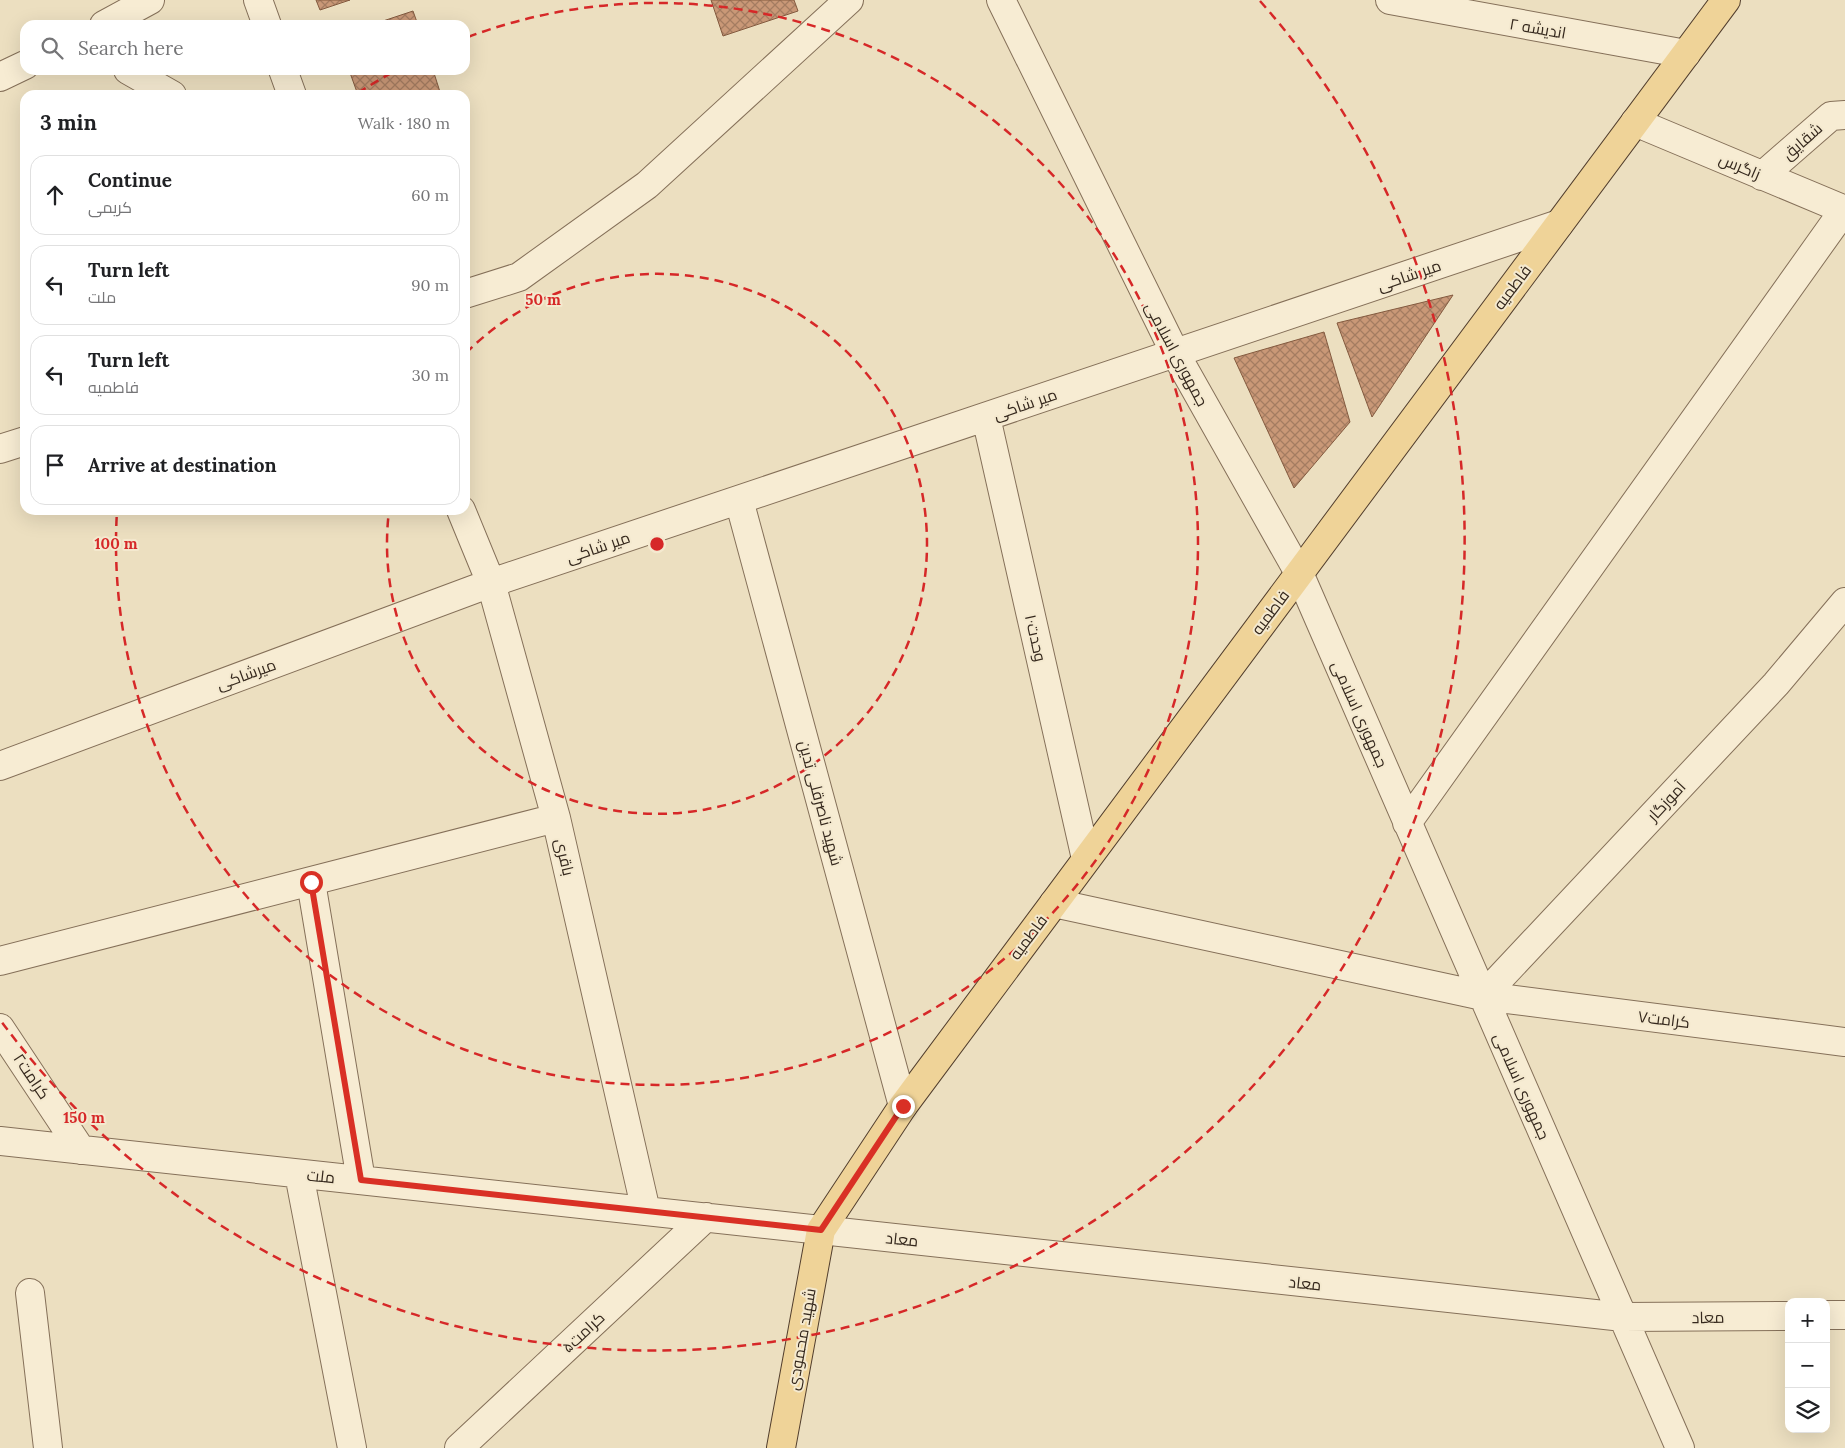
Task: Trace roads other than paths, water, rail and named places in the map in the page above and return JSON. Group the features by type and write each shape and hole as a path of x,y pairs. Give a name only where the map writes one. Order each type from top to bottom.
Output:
{"main road":[{"name":"فاطمیه","path":"821,1230 903,1106 1726,0"},
{"name":"شهید محمودی","path":"781,1448 821,1230"}],"street":[{"path":"113,20 150,0"},
{"path":"258,0 265,20"},
{"path":"470,292 519,277 647,185 848,0"},
{"name":"جمهوری اسلامی","path":"1002,0 1175,353 1299,573 1680,1448"},
{"name":"اندیشه ۲","path":"1394,1 1686,54"},
{"path":"0,77 20,67"},
{"path":"137,75 163,90"},
{"path":"285,75 290,90"},
{"name":"شقایق","path":"1762,176 1831,116 1845,115"},
{"name":"زاگرس","path":"1635,122 1844,210"},
{"path":"1408,823 1844,210"},
{"name":"میر شاکی","path":"491,583 1559,224"},
{"name":"وحدت۱۰","path":"986,417 1086,859"},
{"path":"0,449 20,443"},
{"name":"شهید ناصرقلی تدین","path":"739,500 903,1106"},
{"name":"باقری","path":"463,515 491,583 556,818 646,1211"},
{"name":"میرشاکی","path":"0,766 491,583"},
{"name":"آموزگار","path":"1483,996 1776,684 1845,602"},
{"path":"0,961 556,818"},
{"path":"311,882 361,1180"},
{"name":"کرامت۷","path":"1054,903 1483,996 1845,1042"},
{"name":"کرامت۲","path":"0,1028 81,1150"},
{"name":"ملت","path":"0,1141 821,1230"},
{"path":"299,1174 352,1448"},
{"name":"کرامت۵","path":"459,1448 706,1217"},
{"name":"معاد","path":"821,1230 1623,1317 1785,1316"},
{"path":"30,1293 48,1448"},
{"path":"1830,1315 1845,1315"}]}
